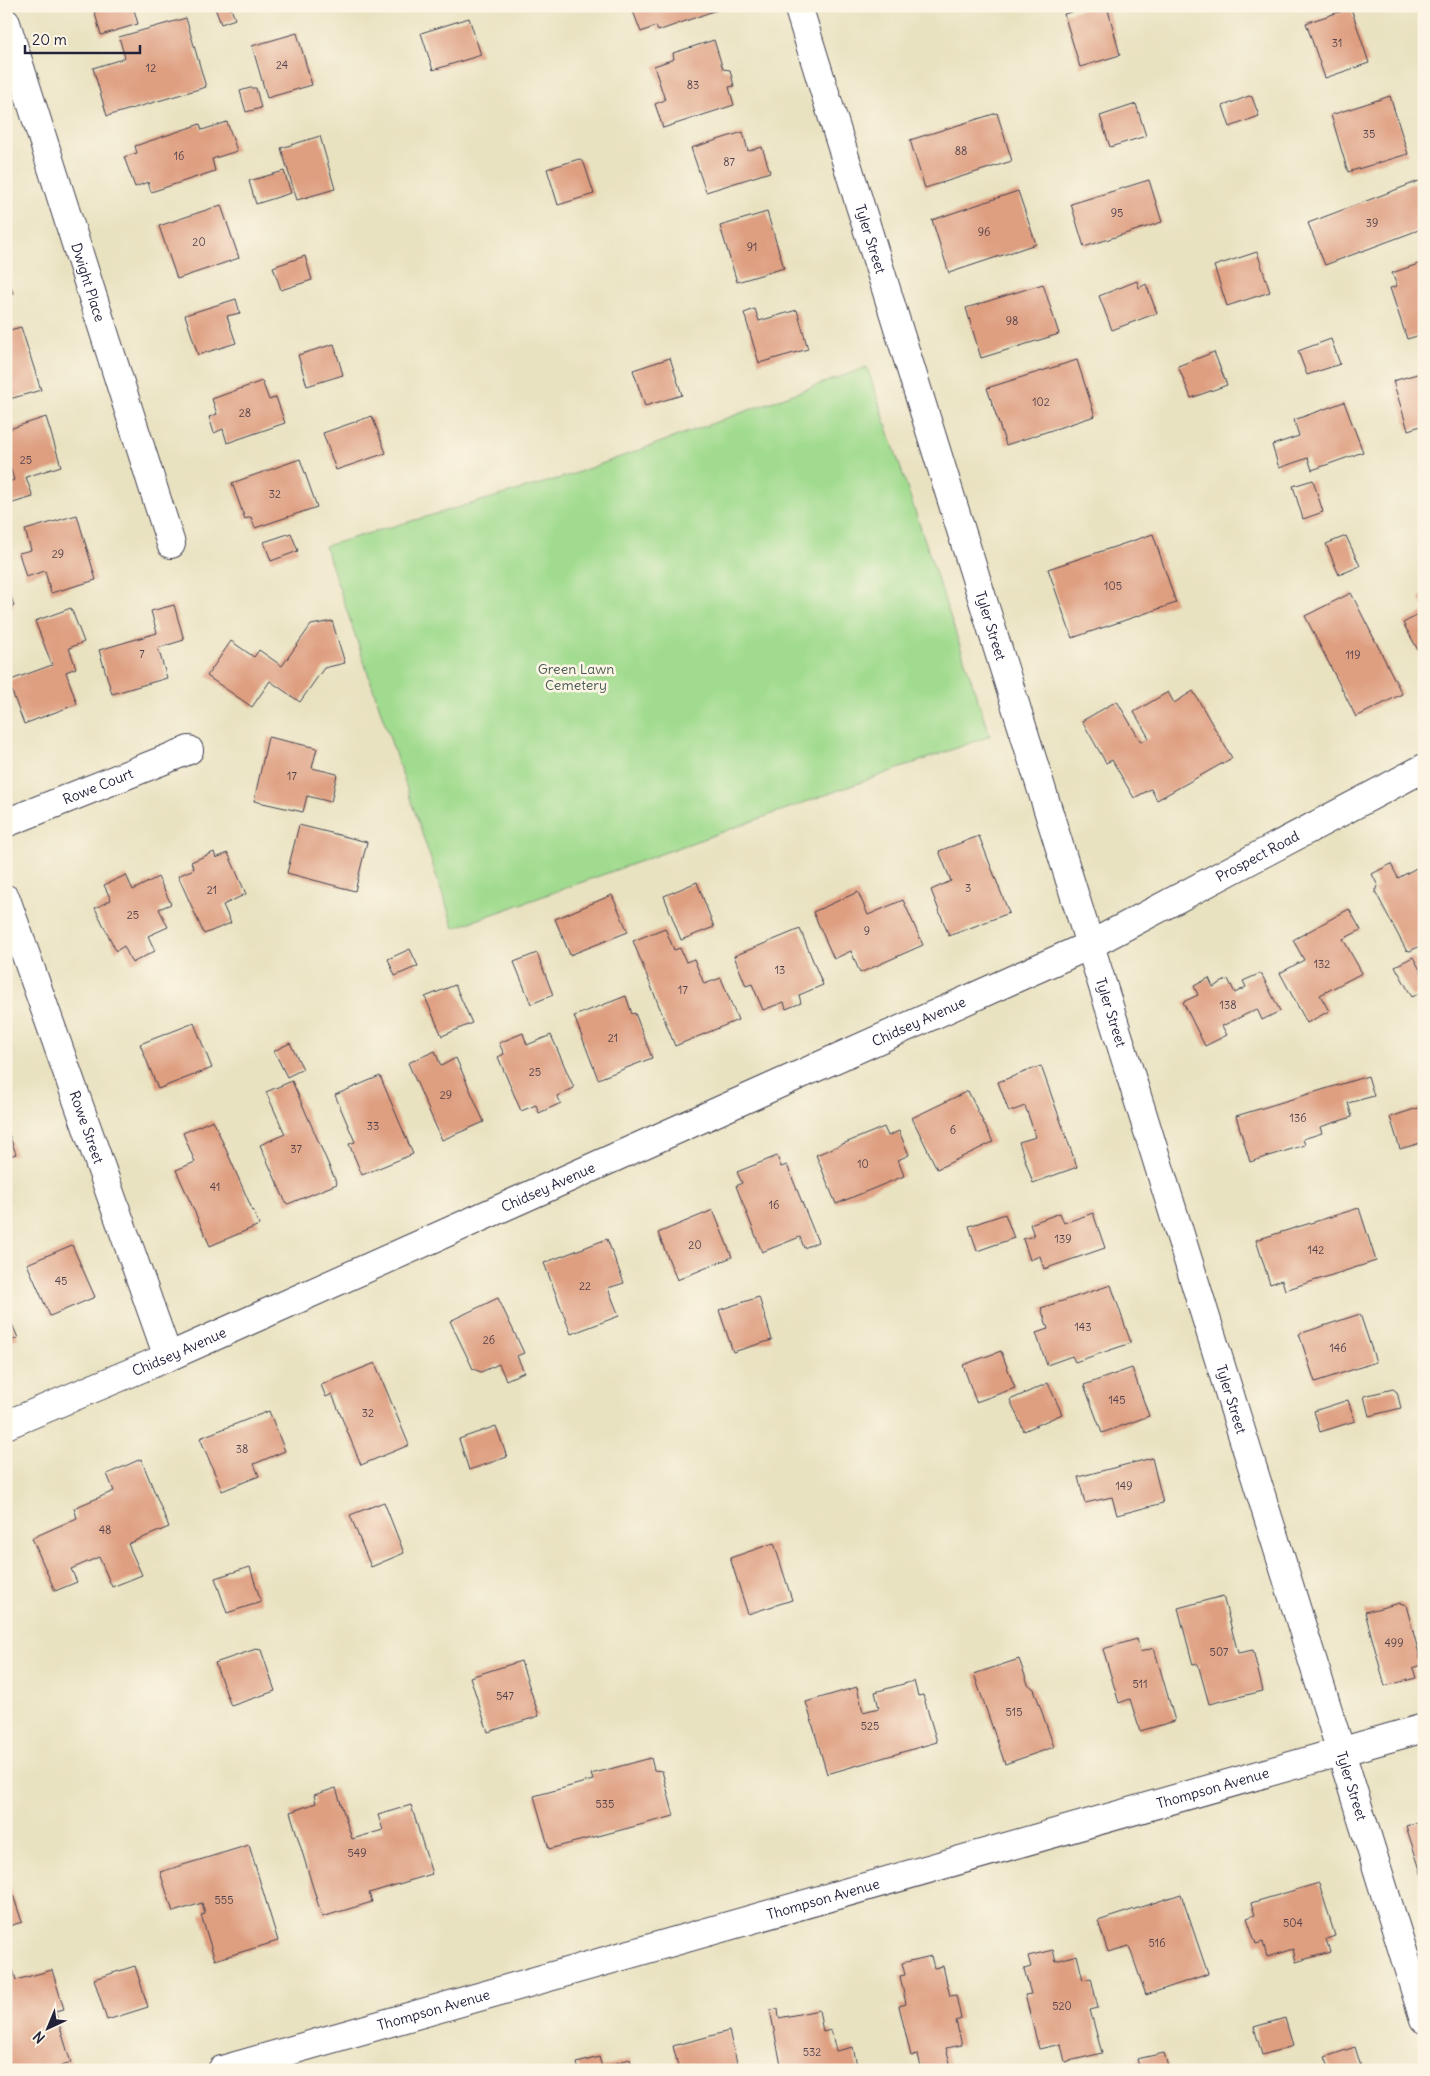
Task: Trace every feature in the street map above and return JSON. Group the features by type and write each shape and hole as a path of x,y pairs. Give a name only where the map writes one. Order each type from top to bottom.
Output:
{"street":[{"name":"Tyler Street","path":"798,6 1424,2019"},
{"name":"Dwight Place","path":"6,22 171,544"},
{"name":"Rowe Court","path":"6,824 189,750"},
{"name":"Prospect Road","path":"1090,944 1424,768"},
{"name":"Rowe Street","path":"6,899 168,1357"},
{"name":"Chidsey Avenue","path":"6,1425 168,1357 1090,944"},
{"name":"Thompson Avenue","path":"222,2070 1341,1750 1424,1728"}],"green space":[{"name":"Green Lawn Cemetery","path":"867,367 990,736 454,928 325,546 571,475"}],"building":[{"path":"93,6 133,6 138,24 101,35"},
{"path":"230,6 235,19 221,24 215,8"},
{"path":"631,6 718,6 719,9 658,31 656,26 641,32"},
{"path":"1093,6 1107,6 1120,55 1080,67 1064,14"},
{"path":"1351,8 1369,63 1325,78 1306,23"},
{"path":"186,18 206,87 107,116 93,68 125,58 119,37"},
{"path":"469,18 481,55 433,70 421,33"},
{"path":"297,33 312,85 267,98 252,46"},
{"path":"714,40 723,69 730,70 734,86 729,87 734,105 663,128 655,104 665,100 654,66 674,59 673,53"},
{"path":"256,88 261,108 246,112 240,91"},
{"path":"1249,96 1252,97 1259,116 1230,127 1223,106"},
{"path":"1390,96 1408,154 1348,172 1331,115"},
{"path":"1136,104 1146,136 1110,147 1100,116"},
{"path":"997,113 1012,161 925,188 910,140"},
{"path":"227,122 237,151 212,159 215,171 151,192 148,182 135,187 124,157 137,153 135,146 200,124 202,130"},
{"path":"743,132 748,151 762,147 770,172 706,192 691,148"},
{"path":"320,136 335,189 297,200 281,148"},
{"path":"579,159 584,163 594,194 558,205 547,169"},
{"path":"284,171 291,193 256,204 249,181"},
{"path":"1149,180 1162,222 1084,247 1071,204"},
{"path":"1419,181 1424,194 1424,228 1325,265 1308,223"},
{"path":"1018,191 1036,244 949,273 932,220"},
{"path":"221,205 239,258 177,279 159,226"},
{"path":"767,212 784,268 737,282 720,226"},
{"path":"1257,252 1270,292 1227,306 1214,266"},
{"path":"305,256 312,280 281,290 273,267"},
{"path":"1421,263 1424,271 1424,334 1407,339 1390,288 1397,286 1392,273"},
{"path":"6,272 13,293 6,295"},
{"path":"1137,281 1139,288 1146,284 1157,313 1112,330 1099,296"},
{"path":"1043,284 1059,334 981,358 966,308"},
{"path":"236,299 240,313 227,316 236,343 198,355 185,315"},
{"path":"755,309 759,321 797,310 808,349 759,363 744,313"},
{"path":"21,327 41,390 6,400 6,331"},
{"path":"1331,339 1340,364 1307,375 1298,351"},
{"path":"334,344 343,375 307,386 298,355"},
{"path":"1214,352 1227,385 1191,398 1178,366"},
{"path":"670,358 682,395 645,406 633,370"},
{"path":"1077,360 1095,416 1006,445 987,388"},
{"path":"1424,372 1424,425 1408,430 1393,381"},
{"path":"262,381 269,400 276,397 285,423 227,443 223,429 214,433 209,417 217,414 212,399"},
{"path":"1344,402 1363,452 1312,470 1308,458 1279,468 1272,445 1299,436 1294,420"},
{"path":"372,416 386,453 336,470 323,433"},
{"path":"46,417 61,466 26,477 33,497 6,505 6,483 14,480 6,453 6,430"},
{"path":"300,459 317,507 255,528 251,517 245,519 232,483"},
{"path":"1313,480 1323,512 1303,519 1293,486"},
{"path":"77,515 96,580 51,593 45,571 26,577 19,553 31,550 25,530"},
{"path":"291,533 298,551 271,561 264,542"},
{"path":"1153,534 1176,603 1072,638 1048,569"},
{"path":"1346,536 1360,566 1339,575 1326,544"},
{"path":"6,581 14,606 6,608"},
{"path":"1351,593 1402,694 1356,717 1305,616"},
{"path":"1424,595 1424,607 1419,598"},
{"path":"174,605 184,640 158,648 167,678 112,694 99,650 157,633 151,611"},
{"path":"71,608 84,642 69,648 76,668 66,672 77,704 24,724 8,681 52,665 35,621"},
{"path":"1424,612 1424,661 1403,623"},
{"path":"332,621 345,663 324,668 300,702 270,681 252,707 207,676 231,641 254,657 259,650 282,666 311,625"},
{"path":"1193,691 1232,758 1157,800 1151,789 1134,798 1112,760 1106,763 1082,721 1117,701 1141,742 1149,738 1134,712 1168,692 1174,703"},
{"path":"268,737 317,748 312,768 337,774 331,802 307,796 303,812 254,801"},
{"path":"299,825 367,842 355,891 287,873"},
{"path":"979,836 1009,913 949,936 931,890 951,881 939,851"},
{"path":"214,852 216,858 228,853 246,894 223,905 231,923 204,934 178,876 194,869 191,862"},
{"path":"1391,864 1398,878 1422,865 1424,868 1424,944 1410,951 1406,950 1375,891 1378,886 1372,874"},
{"path":"126,875 133,890 158,877 171,904 159,909 168,927 148,936 155,951 132,963 124,946 116,951 95,908 111,900 104,885"},
{"path":"697,882 714,927 681,940 664,896"},
{"path":"858,892 868,915 903,900 923,945 860,973 851,951 834,959 813,912"},
{"path":"612,895 628,932 570,955 555,919"},
{"path":"1349,909 1361,930 1343,939 1362,973 1320,995 1329,1011 1307,1023 1280,973 1304,960 1293,940"},
{"path":"665,928 674,950 680,948 686,962 694,959 704,984 721,978 738,1020 675,1046 633,941"},
{"path":"800,929 823,985 799,995 801,1003 786,1009 784,1002 763,1010 752,984 746,986 734,956"},
{"path":"410,949 418,966 395,976 388,959"},
{"path":"537,953 553,995 531,1004 514,962"},
{"path":"1413,957 1424,977 1424,991 1412,997 1395,966"},
{"path":"1261,973 1280,1011 1262,1020 1257,1009 1222,1026 1227,1035 1205,1046 1183,1002 1198,995 1194,986 1209,978 1213,987 1228,979 1235,993 1246,987 1243,981"},
{"path":"455,985 472,1023 442,1036 425,997"},
{"path":"626,996 632,1014 635,1013 652,1058 598,1079 574,1016"},
{"path":"194,1023 212,1068 158,1089 140,1044"},
{"path":"523,1033 527,1045 551,1035 574,1088 557,1096 561,1103 539,1113 536,1105 521,1111 498,1057 504,1054 499,1043"},
{"path":"290,1043 303,1069 287,1077 274,1051"},
{"path":"435,1051 441,1066 456,1058 484,1122 442,1140 408,1063"},
{"path":"1041,1066 1077,1167 1033,1183 1019,1142 1036,1137 1025,1106 1009,1112 998,1082"},
{"path":"380,1076 413,1154 362,1175 349,1144 355,1142 335,1095"},
{"path":"1368,1076 1374,1096 1348,1103 1352,1117 1320,1127 1322,1133 1303,1139 1305,1145 1250,1162 1236,1116"},
{"path":"292,1081 337,1184 288,1204 260,1145 285,1134 266,1092"},
{"path":"968,1091 993,1142 937,1169 912,1118"},
{"path":"1424,1106 1424,1142 1400,1149 1390,1117"},
{"path":"213,1120 259,1225 210,1246 176,1170 195,1162 183,1133"},
{"path":"6,1126 16,1154 6,1157"},
{"path":"884,1127 888,1136 899,1131 909,1155 898,1160 904,1176 836,1204 816,1155"},
{"path":"777,1156 781,1167 787,1165 818,1242 804,1248 800,1237 762,1252 736,1186 742,1183 737,1172"},
{"path":"1359,1208 1376,1261 1285,1290 1282,1280 1270,1284 1256,1240"},
{"path":"713,1210 732,1257 677,1280 658,1233"},
{"path":"1060,1213 1064,1223 1093,1213 1105,1248 1044,1269 1040,1256 1030,1260 1023,1239 1034,1236 1030,1224"},
{"path":"1005,1214 1014,1238 977,1251 969,1226"},
{"path":"607,1239 624,1283 608,1288 619,1316 571,1334 544,1263"},
{"path":"72,1245 95,1297 50,1316 27,1264"},
{"path":"1111,1285 1131,1343 1075,1362 1072,1356 1047,1365 1036,1333 1048,1329 1041,1308"},
{"path":"759,1297 772,1340 733,1352 719,1310"},
{"path":"498,1298 524,1353 517,1356 524,1372 506,1380 499,1364 481,1372 473,1369 450,1321"},
{"path":"6,1310 18,1338 6,1343"},
{"path":"1360,1314 1376,1362 1315,1382 1299,1334"},
{"path":"1001,1351 1015,1388 976,1402 963,1365"},
{"path":"375,1363 409,1445 361,1465 332,1394 326,1397 321,1385"},
{"path":"1132,1368 1149,1416 1102,1433 1084,1385"},
{"path":"1048,1383 1062,1414 1024,1431 1010,1400"},
{"path":"1393,1389 1397,1392 1401,1408 1369,1416 1364,1396"},
{"path":"1348,1400 1355,1421 1320,1432 1314,1411"},
{"path":"269,1411 285,1451 254,1464 259,1476 222,1491 200,1438"},
{"path":"496,1426 507,1457 469,1470 459,1439"},
{"path":"1152,1458 1163,1503 1117,1515 1112,1497 1085,1503 1078,1477"},
{"path":"141,1459 169,1527 128,1544 142,1575 112,1587 99,1557 71,1569 77,1582 55,1591 32,1538 77,1518 74,1508 114,1491 107,1474"},
{"path":"384,1502 404,1553 371,1567 350,1515"},
{"path":"774,1543 792,1600 748,1614 730,1558"},
{"path":"250,1567 261,1602 227,1613 215,1578"},
{"path":"1223,1596 1238,1653 1253,1650 1263,1691 1209,1704 1198,1664 1193,1665 1178,1608"},
{"path":"1400,1603 1406,1605 1422,1665 1413,1668 1416,1678 1385,1686 1365,1612"},
{"path":"1137,1639 1140,1652 1154,1648 1175,1721 1140,1731 1130,1699 1119,1703 1103,1649"},
{"path":"256,1649 261,1650 275,1691 231,1706 215,1663"},
{"path":"1019,1659 1028,1684 1034,1689 1054,1747 1005,1764 974,1674"},
{"path":"521,1661 539,1716 488,1732 470,1677"},
{"path":"914,1681 918,1696 923,1695 937,1742 827,1774 806,1702 857,1687 863,1712 879,1708 875,1692"},
{"path":"651,1758 654,1770 662,1771 674,1816 549,1849 534,1796 593,1780 591,1774"},
{"path":"336,1788 352,1839 383,1830 378,1815 411,1805 432,1874 369,1893 372,1902 322,1917 290,1812 316,1803 314,1795"},
{"path":"1424,1820 1424,1879 1423,1879 1406,1826"},
{"path":"249,1845 278,1941 215,1960 201,1915 205,1914 202,1903 173,1912 160,1872"},
{"path":"6,1874 22,1922 6,1927"},
{"path":"1319,1883 1335,1936 1326,1939 1330,1952 1296,1962 1293,1949 1267,1957 1263,1942 1256,1944 1247,1918 1255,1915 1251,1903"},
{"path":"1181,1894 1208,1974 1146,1995 1129,1946 1108,1952 1098,1921"},
{"path":"1053,1950 1056,1961 1077,1955 1083,1980 1091,1978 1098,2008 1090,2010 1102,2053 1065,2062 1061,2044 1039,2049 1025,1995 1031,1994 1024,1969 1031,1967 1028,1956"},
{"path":"931,1956 934,1968 943,1966 950,1996 956,1995 961,2019 956,2021 962,2045 946,2048 952,2070 922,2070 918,2055 911,2056 899,2006 906,2004 900,1976 905,1975 902,1963"},
{"path":"135,1966 148,2007 107,2020 94,1979"},
{"path":"13,1969 16,1980 52,1970 64,2009 55,2011 71,2063 50,2070 12,2070 6,2051 6,1970"},
{"path":"778,2009 779,2018 819,2010 823,2032 831,2030 836,2051 853,2047 858,2070 782,2070 770,2010"},
{"path":"1285,2018 1293,2046 1262,2055 1254,2027"},
{"path":"729,2031 739,2070 679,2070 673,2046"},
{"path":"1355,2047 1362,2070 1330,2070 1325,2057"},
{"path":"1164,2053 1169,2070 1140,2070 1137,2059"},
{"path":"599,2057 602,2067 630,2059 633,2070 579,2070 577,2063"}]}
